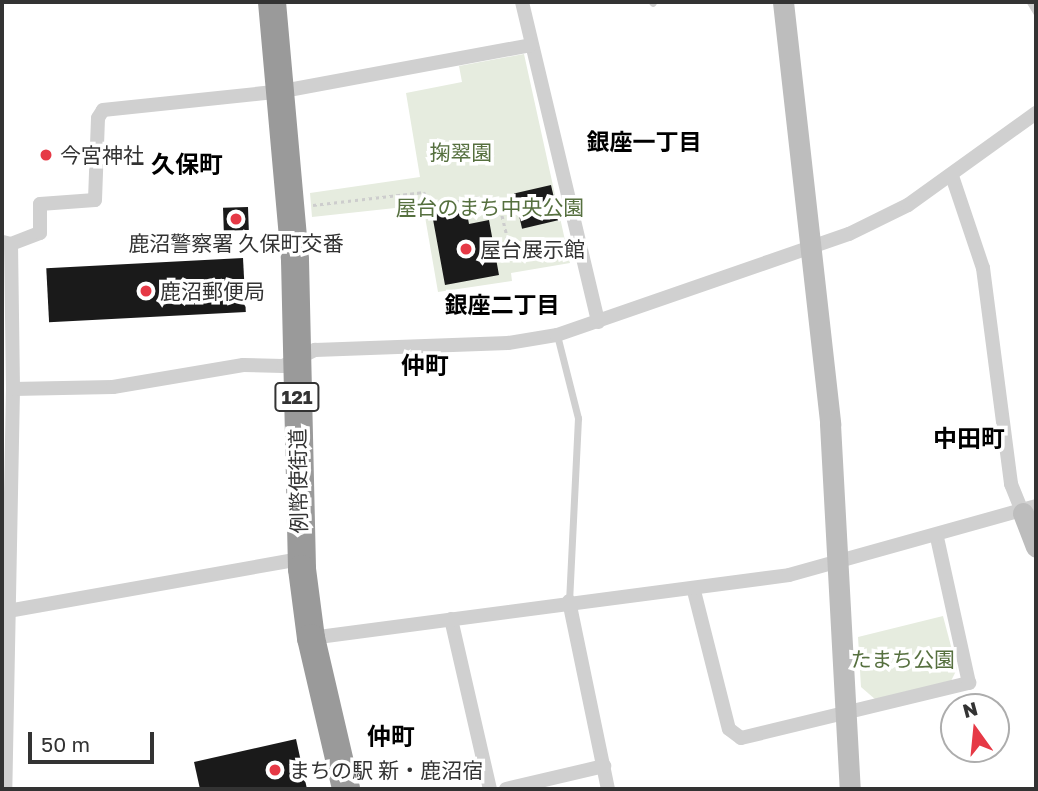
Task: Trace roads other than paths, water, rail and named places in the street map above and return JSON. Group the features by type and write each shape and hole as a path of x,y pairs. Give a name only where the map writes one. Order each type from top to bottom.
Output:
{"highway":[{"name":"例幣使街道","path":"272,2 283,90 292,208 301,559 311,638 346,789"}],"street":[{"path":"522,2 598,322"},
{"path":"783,2 830,424 850,789"},
{"path":"5,789 9,611 6,524 13,389 7,321 6,243 40,233 40,204 94,200 98,117 103,110 283,90 531,45"},
{"path":"13,389 113,387 243,365 283,366 314,350 495,343 557,335 810,249 908,205 952,176 1036,113"},
{"path":"952,176 983,268 1011,484 1030,509 1036,547"},
{"path":"311,638 569,601 694,591 836,565 1030,509"},
{"path":"694,591 729,729 741,738 969,683 937,537"},
{"path":"9,611 301,559"},
{"path":"569,601 608,789"},
{"path":"452,619 490,789"},
{"path":"506,789 604,766"}],"lane":[{"path":"1030,2 1036,12"},
{"path":"557,335 578,418 569,601"}],"place":[{"name":"今宮神社","path":"46,155"},
{"name":"鹿沼警察署 久保町交番","path":"236,219"},
{"name":"屋台展示館","path":"466,249"},
{"name":"鹿沼郵便局","path":"146,291"},
{"name":"まちの駅 新・鹿沼宿","path":"275,770"}],"district":[{"name":"銀座一丁目","path":"644,141"},
{"name":"久保町","path":"187,164"},
{"name":"銀座二丁目","path":"502,304"},
{"name":"仲町","path":"425,365"},
{"name":"中田町","path":"969,438"},
{"name":"仲町","path":"391,736"}],"park label":[{"name":"掬翠園","path":"461,152"},
{"name":"屋台のまち中央公園","path":"490,207"},
{"name":"たまち公園","path":"903,659"}]}
